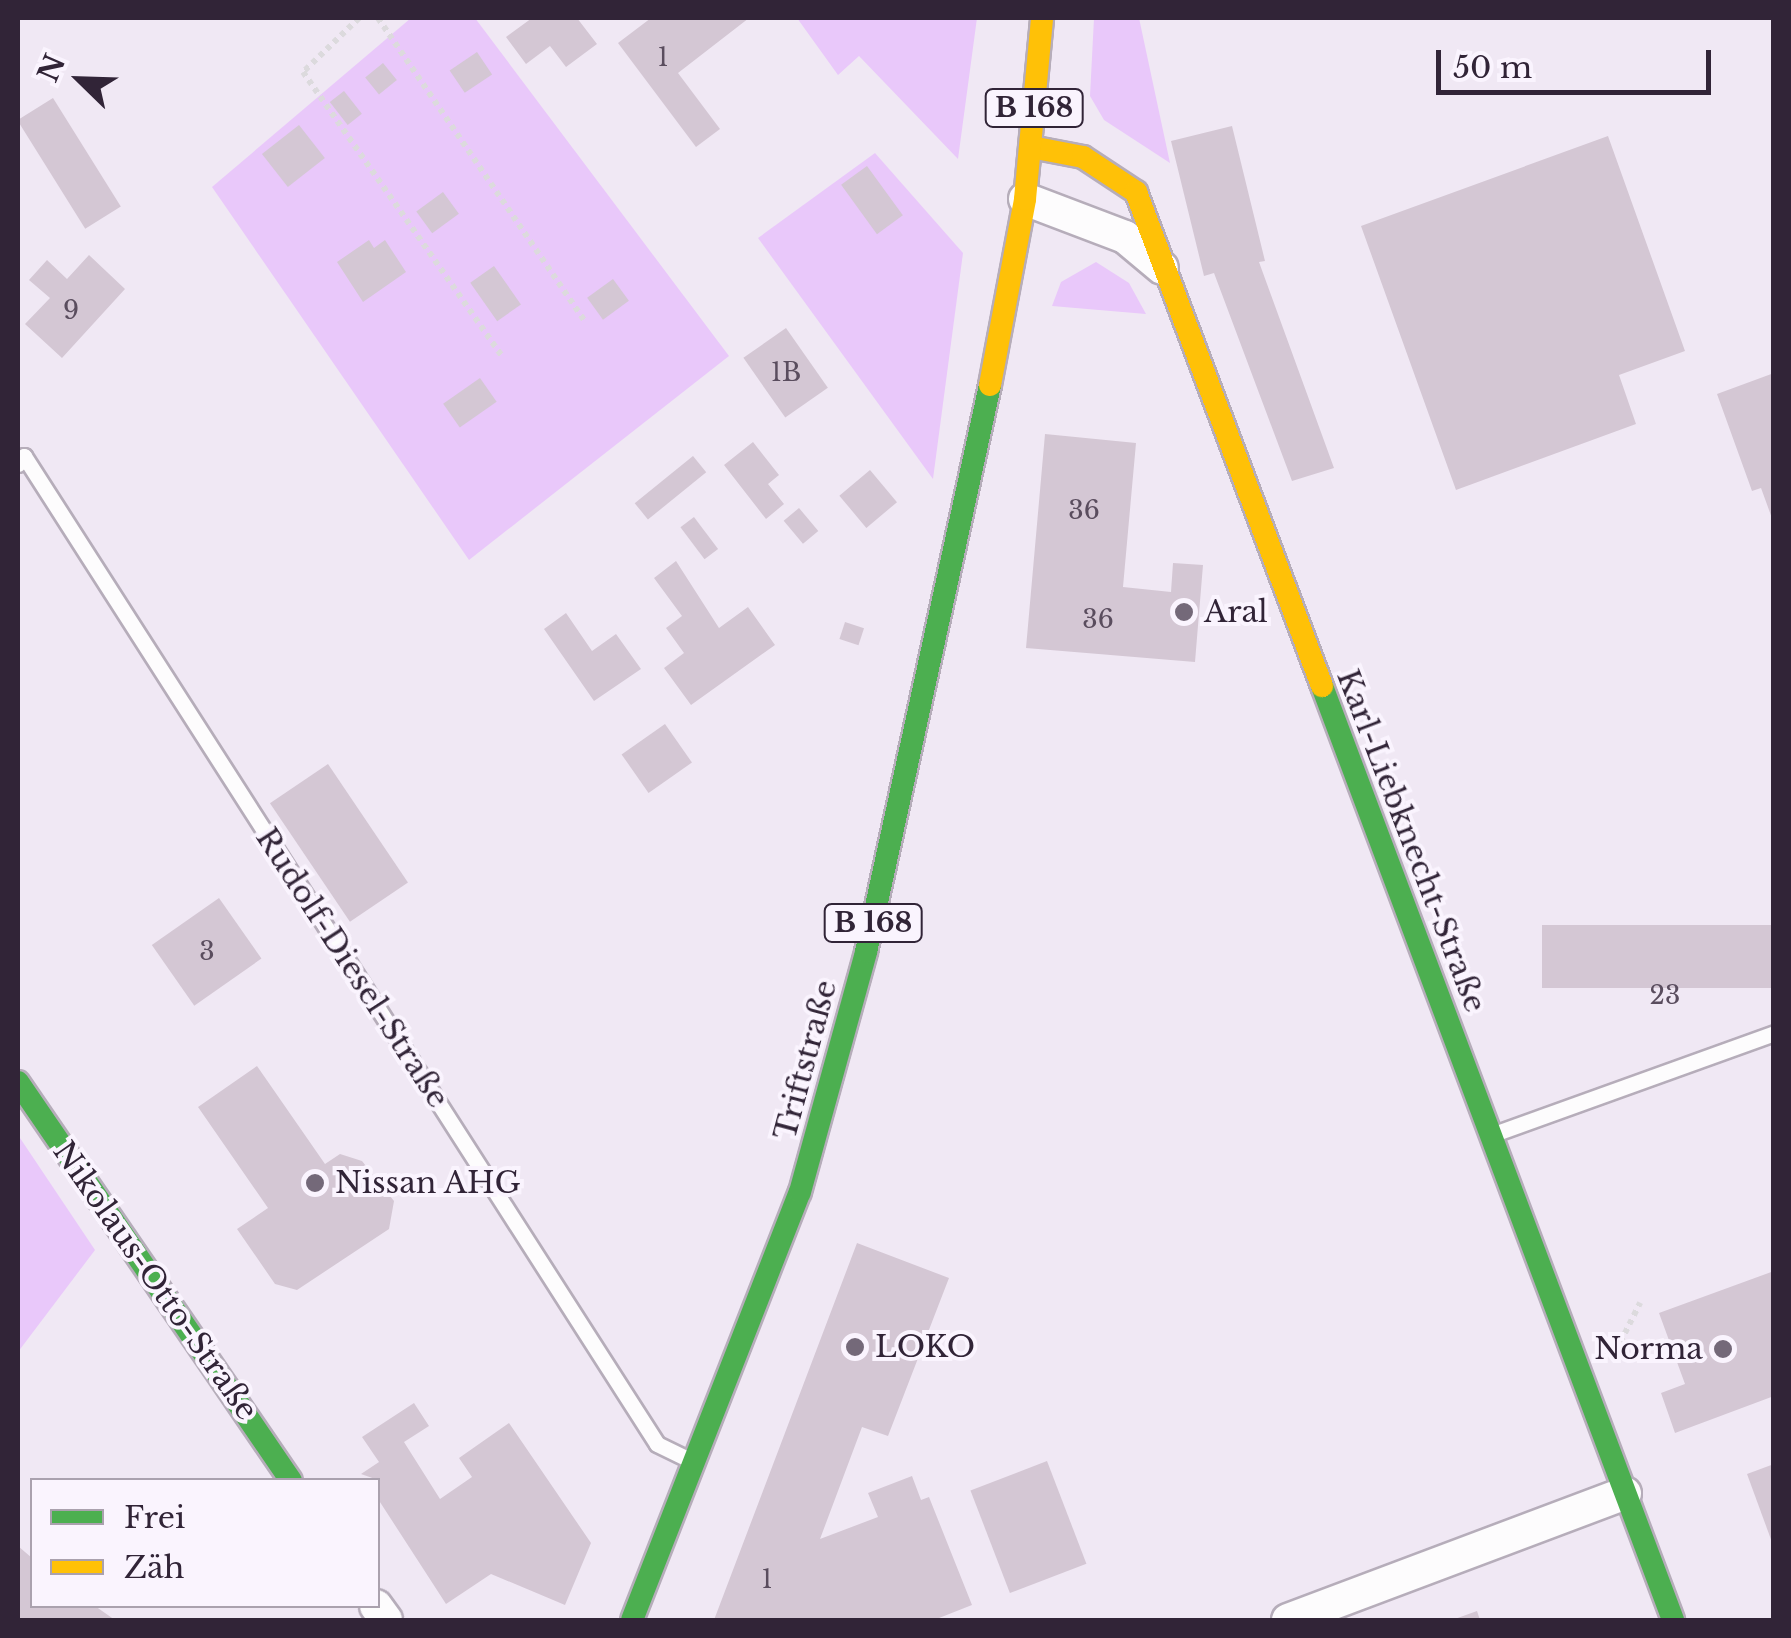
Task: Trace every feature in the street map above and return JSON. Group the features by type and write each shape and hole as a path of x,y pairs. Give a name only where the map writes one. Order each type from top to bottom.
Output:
{"street":[{"name":"B 168","path":"1025,199 1042,18"},
{"name":"Karl-Liebknecht-Straße","path":"1031,147 1082,156 1136,192 1673,1620"},
{"path":"1025,199 1125,237 1166,272"},
{"name":"Triftstraße","path":"632,1620 818,1140 911,748 1025,199"},
{"name":"Nikolaus-Otto-Straße","path":"18,1082 291,1478"},
{"path":"1288,1620 1625,1493"}],"lane":[{"name":"Rudolf-Diesel-Straße","path":"21,460 658,1444 696,1463"},
{"path":"1490,1136 1774,1033"}],"path":[{"path":"359,18 303,72 502,356"},
{"path":"378,18 586,323"},
{"path":"1610,1364 1640,1303"}],"shaded area":[{"path":"411,18 475,18 729,356 469,560 212,187"},
{"path":"797,18 977,18 958,159 859,56 838,75"},
{"path":"1094,18 1139,18 1170,163 1104,120 1090,96"},
{"path":"875,153 963,253 933,479 758,238"},
{"path":"1096,262 1129,283 1146,314 1052,306 1061,282"},
{"path":"18,1135 95,1250 18,1352"}],"building":[{"path":"532,18 577,18 597,44 566,67 550,46 526,64 506,37"},
{"path":"651,18 749,18 678,73 720,129 696,147 618,43"},
{"path":"477,52 492,74 465,93 450,70"},
{"path":"383,63 397,80 379,95 365,77"},
{"path":"344,91 362,114 348,125 330,102"},
{"path":"53,98 121,207 85,229 18,121"},
{"path":"299,125 325,158 288,187 262,154"},
{"path":"1232,126 1265,261 1259,262 1334,468 1292,481 1214,273 1204,276 1171,141"},
{"path":"1608,136 1685,351 1619,375 1636,424 1456,490 1361,226"},
{"path":"867,166 903,215 877,234 841,185"},
{"path":"443,192 459,214 432,233 416,211"},
{"path":"369,240 374,248 385,240 406,272 363,302 337,262"},
{"path":"89,255 125,289 62,358 25,324 50,298 29,280 47,260 67,279"},
{"path":"494,266 521,305 497,321 470,283"},
{"path":"613,279 629,301 603,320 587,298"},
{"path":"786,328 828,388 785,418 743,358"},
{"path":"1774,373 1773,521 1761,488 1752,491 1717,394"},
{"path":"480,378 497,402 460,428 443,404"},
{"path":"1045,434 1136,443 1123,587 1171,592 1173,563 1203,565 1195,662 1026,648"},
{"path":"753,442 779,475 768,484 784,504 766,519 724,465"},
{"path":"693,456 706,472 648,520 635,503"},
{"path":"870,470 897,502 866,528 839,496"},
{"path":"799,508 818,531 803,544 784,521"},
{"path":"694,517 718,549 704,559 680,527"},
{"path":"676,561 719,628 748,607 775,645 691,705 664,668 684,653 666,628 682,616 654,578"},
{"path":"566,613 592,651 616,634 641,669 594,701 544,629"},
{"path":"845,622 864,628 858,645 839,639"},
{"path":"665,724 692,763 649,793 622,754"},
{"path":"328,764 408,883 350,922 270,803"},
{"path":"219,898 261,959 194,1006 152,945"},
{"path":"1542,925 1774,925 1774,988 1542,988"},
{"name":"Nissan AHG","path":"257,1066 325,1164 340,1154 362,1161 394,1201 389,1229 297,1290 275,1284 237,1229 268,1208 198,1107"},
{"path":"857,1243 949,1278 888,1436 862,1427 820,1539 878,1517 868,1493 912,1476 921,1500 929,1497 972,1605 934,1620 714,1620"},
{"name":"Norma","path":"1774,1271 1774,1396 1675,1433 1661,1393 1685,1384 1659,1313"},
{"path":"414,1403 429,1426 404,1442 440,1499 472,1477 459,1458 509,1423 591,1543 565,1605 491,1574 446,1604 380,1502 380,1478 361,1474 379,1462 362,1437"},
{"path":"1047,1461 1086,1564 1010,1593 970,1490"},
{"path":"1774,1464 1774,1545 1773,1545 1747,1474"},
{"path":"18,1546 30,1556 30,1608 98,1608 115,1620 18,1620"},
{"path":"1477,1611 1480,1620 1452,1620"}],"traffic: fast":[{"path":"632,1620 800,1192 866,952 990,385"},
{"path":"1322,686 1673,1620"},
{"path":"18,1082 290,1478"}],"traffic: slow":[{"path":"990,385 1025,199 1042,18"},
{"path":"1031,147 1083,157 1136,192 1322,686"}],"place":[{"name":"Aral","path":"1184,612"},
{"name":"Nissan AHG","path":"315,1183"},
{"name":"LOKO","path":"855,1347"},
{"name":"Norma","path":"1723,1349"}]}
